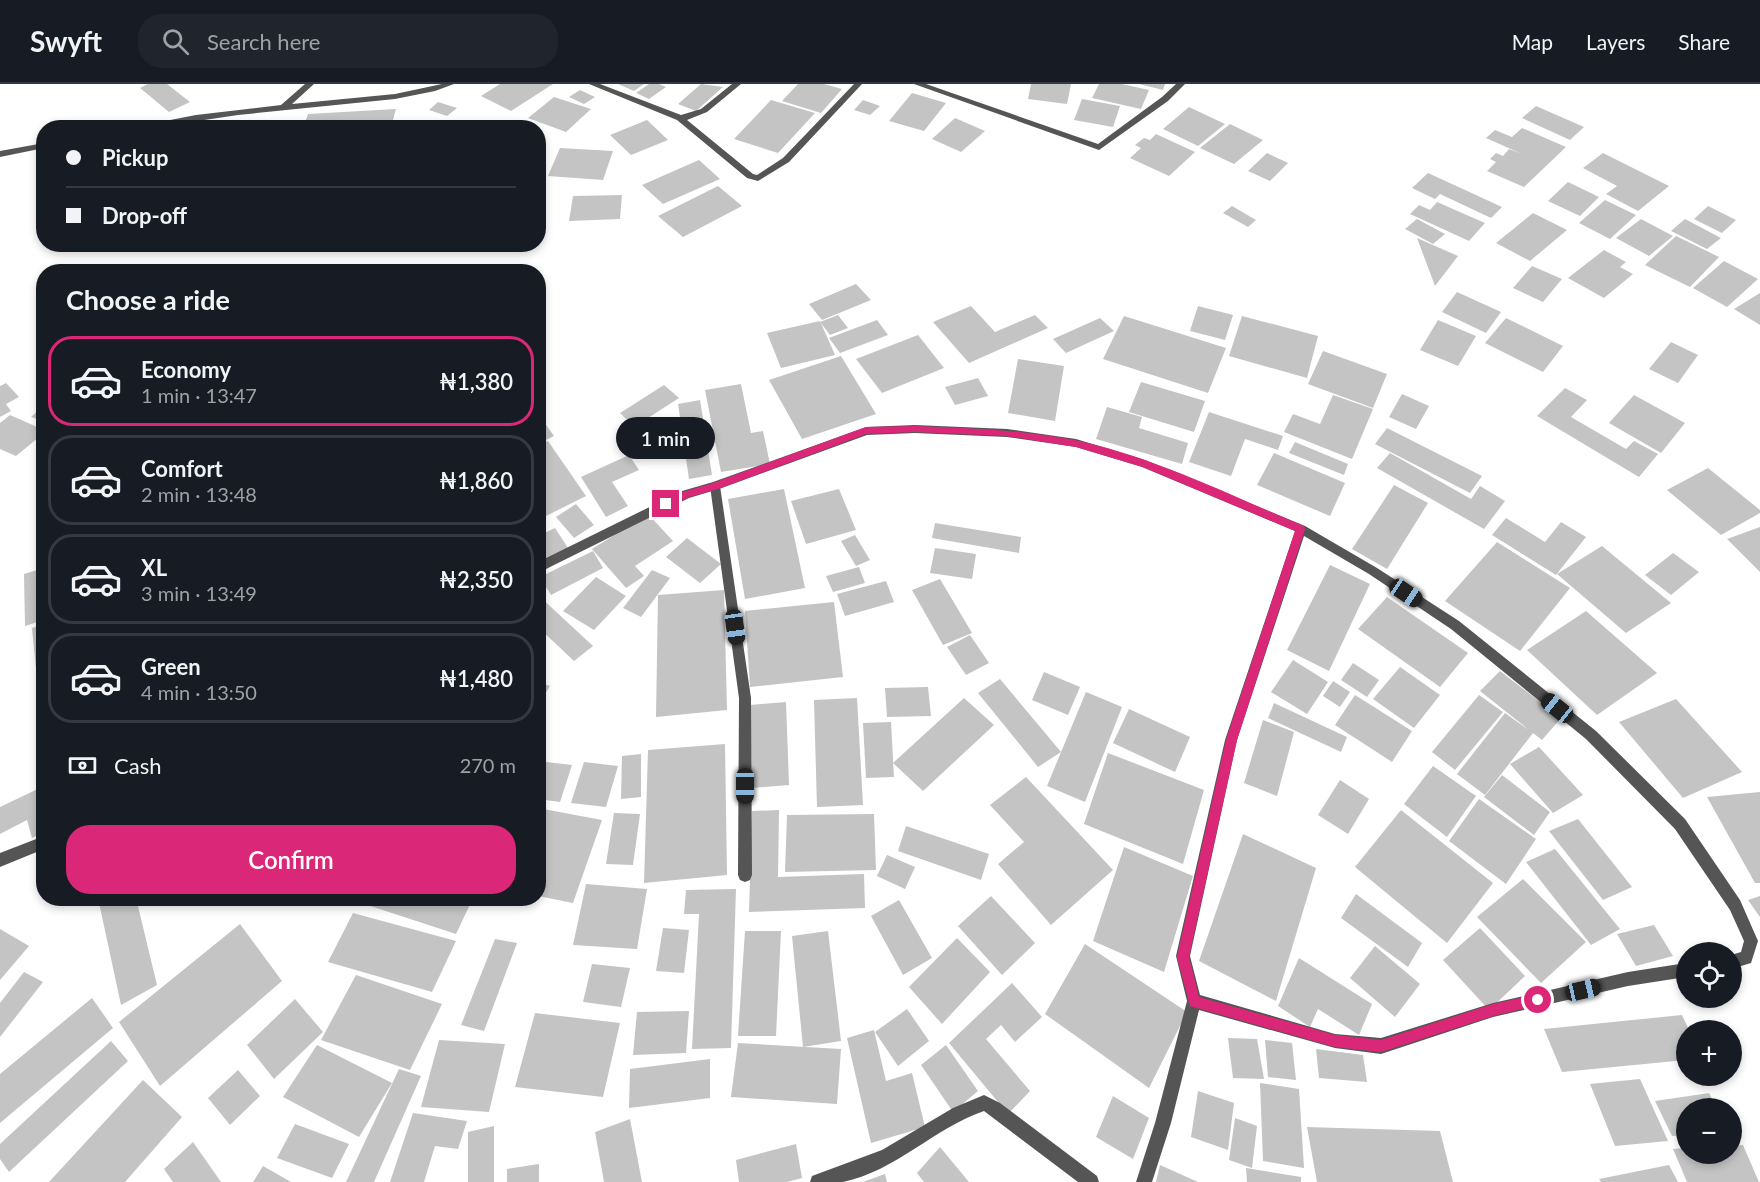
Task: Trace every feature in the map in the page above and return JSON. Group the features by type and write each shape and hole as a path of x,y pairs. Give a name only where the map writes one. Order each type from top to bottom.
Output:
{"street":[{"path":"284,108 310,84"},
{"path":"176,120 390,98 426,93 450,84"},
{"path":"593,84 680,118 750,176 758,178 786,160 858,84"},
{"path":"680,118 689,118 703,111 737,84"},
{"path":"918,84 1099,147 1165,99 1181,84"},
{"path":"0,154 36,147"},
{"path":"546,564 686,494 715,486 866,430 915,429 1007,433 1076,443 1145,464 1300,529 1373,571 1455,625 1591,735 1680,824 1735,905 1751,941 1746,958 1742,959"},
{"path":"715,486 745,698 745,875"},
{"path":"1144,1182 1163,1123 1194,1002 1183,957 1231,740 1300,529"},
{"path":"0,860 36,845"},
{"path":"1194,1002 1335,1041 1381,1046 1493,1010 1628,979 1676,972"},
{"path":"818,1182 886,1157 969,1107 984,1103 995,1108 1091,1182"}],"building":[{"path":"148,84 167,84 190,102 169,112 140,88"},
{"path":"500,84 553,84 511,111 481,96"},
{"path":"618,84 644,84 634,91"},
{"path":"649,84 666,87 649,99 636,93"},
{"path":"701,84 723,87 696,111 678,104"},
{"path":"798,84 824,84 842,89 821,113 782,101"},
{"path":"1031,84 1071,84 1067,104 1028,99"},
{"path":"1099,84 1122,84 1149,90 1141,109 1092,98"},
{"path":"1139,84 1165,84 1163,90"},
{"path":"580,90 595,97 584,104 569,97"},
{"path":"912,93 946,103 924,131 889,121"},
{"path":"554,97 591,109 566,132 546,125 546,120 528,118"},
{"path":"1082,99 1120,106 1113,127 1074,120"},
{"path":"771,100 815,113 778,153 734,139"},
{"path":"863,100 880,106 870,115 854,110"},
{"path":"438,102 457,108 447,116 429,110"},
{"path":"1536,106 1584,127 1570,140 1522,118"},
{"path":"1189,107 1225,124 1198,146 1163,129"},
{"path":"396,109 393,120 306,120 308,114"},
{"path":"955,118 985,131 961,152 932,139"},
{"path":"647,120 668,140 631,155 610,135"},
{"path":"1230,124 1263,140 1234,164 1200,148"},
{"path":"1522,128 1566,147 1524,187 1487,171 1496,162 1490,159 1496,153 1503,156 1509,149 1522,154 1486,138 1495,130 1512,137"},
{"path":"1156,134 1195,152 1169,176 1130,158 1141,148 1135,145 1144,138 1150,140"},
{"path":"560,148 613,151 603,180 548,176"},
{"path":"1267,153 1288,163 1270,181 1248,171"},
{"path":"1603,153 1669,186 1638,211 1606,194 1617,186 1583,168"},
{"path":"699,160 720,179 663,204 642,185"},
{"path":"1428,173 1502,207 1491,218 1440,194 1435,199 1412,188"},
{"path":"1568,182 1599,197 1580,216 1548,201"},
{"path":"718,186 742,206 683,237 658,216"},
{"path":"622,195 620,219 569,221 573,196"},
{"path":"1605,200 1636,215 1610,239 1579,223"},
{"path":"1437,202 1485,223 1469,241 1410,214 1419,205 1430,210"},
{"path":"1232,206 1256,220 1248,227 1223,213"},
{"path":"1708,206 1736,220 1722,233 1694,219"},
{"path":"1533,213 1567,230 1530,261 1496,243"},
{"path":"1417,219 1445,234 1433,244 1405,229"},
{"path":"1641,219 1673,236 1649,256 1616,238"},
{"path":"1685,219 1721,238 1707,249 1671,231"},
{"path":"1676,236 1719,257 1690,287 1645,265"},
{"path":"1417,238 1458,256 1435,286"},
{"path":"1604,250 1626,262 1620,267 1633,274 1604,298 1568,278"},
{"path":"1724,261 1758,279 1727,307 1693,288"},
{"path":"1532,266 1562,279 1543,302 1513,288"},
{"path":"856,284 871,300 822,320 809,304"},
{"path":"1457,292 1501,312 1486,333 1442,312"},
{"path":"1760,293 1760,325 1734,309"},
{"path":"971,306 995,332 1035,315 1048,328 969,363 933,322"},
{"path":"1198,306 1233,315 1225,340 1190,331"},
{"path":"838,315 848,328 830,335 820,322"},
{"path":"1124,316 1226,348 1208,393 1103,359"},
{"path":"1242,316 1318,336 1307,378 1229,356"},
{"path":"1100,318 1114,331 1066,353 1053,339"},
{"path":"1506,318 1563,346 1543,372 1485,343"},
{"path":"877,320 888,335 840,353 829,338"},
{"path":"1438,320 1476,336 1458,366 1420,350"},
{"path":"820,321 835,355 781,368 767,333"},
{"path":"918,335 944,368 882,393 856,359"},
{"path":"1671,342 1698,355 1678,383 1649,369"},
{"path":"1323,351 1387,374 1373,408 1308,384"},
{"path":"841,356 876,414 802,439 769,380"},
{"path":"1018,359 1064,366 1055,421 1008,413"},
{"path":"978,378 988,396 955,405 945,387"},
{"path":"1141,382 1205,401 1194,432 1129,412"},
{"path":"6,383 19,397 6,404 11,411 0,417 0,386"},
{"path":"741,384 751,433 763,431 770,464 721,472 705,390"},
{"path":"664,385 679,398 634,427 620,413"},
{"path":"1565,388 1587,400 1571,417 1626,449 1634,441 1658,454 1639,477 1537,416"},
{"path":"1402,394 1429,406 1416,429 1389,417"},
{"path":"1333,395 1373,409 1352,459 1284,432 1293,414 1320,424"},
{"path":"1634,395 1685,423 1661,453 1609,423"},
{"path":"700,400 712,475 689,479 678,404"},
{"path":"1107,407 1142,417 1139,428 1188,443 1182,464 1096,439"},
{"path":"1209,412 1283,436 1278,450 1245,439 1231,476 1189,462"},
{"path":"10,415 36,426 36,440 16,456 0,449 0,423"},
{"path":"546,425 554,436 546,440"},
{"path":"1387,428 1482,476 1470,493 1375,444"},
{"path":"548,441 586,496 546,516 546,442"},
{"path":"1295,442 1348,464 1344,475 1289,453"},
{"path":"1274,453 1345,483 1330,516 1257,485"},
{"path":"1390,453 1471,499 1480,486 1505,501 1484,529 1377,468"},
{"path":"629,455 639,470 612,482 628,506 606,517 581,477"},
{"path":"1708,468 1760,510 1760,513 1721,535 1667,490"},
{"path":"1394,485 1428,503 1387,569 1352,549"},
{"path":"784,489 805,588 745,599 728,499"},
{"path":"839,489 856,530 806,544 791,501"},
{"path":"576,504 594,525 574,538 556,517"},
{"path":"648,514 673,541 635,566 644,576 626,588 592,549"},
{"path":"1506,518 1545,542 1561,522 1586,537 1556,575 1492,535"},
{"path":"935,523 1021,537 1019,553 932,538"},
{"path":"1760,527 1760,572 1727,539"},
{"path":"555,528 568,548 546,559 546,532"},
{"path":"855,535 870,560 856,566 841,541"},
{"path":"687,538 721,564 700,583 666,557"},
{"path":"1497,542 1570,588 1520,651 1445,601"},
{"path":"1602,546 1671,603 1626,633 1557,574"},
{"path":"935,548 976,554 972,579 930,573"},
{"path":"593,551 603,568 551,595 546,587 546,574"},
{"path":"1673,553 1699,572 1671,595 1645,575"},
{"path":"1330,565 1370,584 1329,671 1287,650"},
{"path":"859,567 865,583 833,592 826,576"},
{"path":"36,570 36,623 25,626 24,574"},
{"path":"652,570 670,578 641,617 623,608"},
{"path":"596,577 626,596 594,630 563,611"},
{"path":"940,579 972,633 943,645 912,590"},
{"path":"886,581 894,602 845,616 837,594"},
{"path":"724,590 727,710 656,717 658,595"},
{"path":"1387,597 1468,653 1440,687 1358,629"},
{"path":"546,602 593,646 574,661 546,635"},
{"path":"834,602 843,677 750,687 745,611"},
{"path":"1586,611 1657,673 1597,715 1527,650"},
{"path":"36,627 36,668 32,628"},
{"path":"970,635 989,663 966,675 947,647"},
{"path":"1293,660 1328,682 1307,714 1271,692"},
{"path":"1353,663 1379,680 1367,697 1341,680"},
{"path":"1400,667 1440,695 1414,728 1373,699"},
{"path":"1500,671 1561,718 1542,740 1533,733 1485,795 1457,774 1505,713 1529,730 1480,691"},
{"path":"1044,672 1080,687 1068,715 1032,700"},
{"path":"1000,679 1061,752 1038,767 978,693"},
{"path":"1333,681 1350,692 1340,707 1323,696"},
{"path":"928,687 931,716 887,717 885,688"},
{"path":"1086,692 1122,707 1085,802 1047,786"},
{"path":"1355,695 1412,731 1392,762 1335,725"},
{"path":"1479,695 1503,712 1455,770 1432,752"},
{"path":"857,698 863,805 817,807 814,700"},
{"path":"964,698 994,725 923,791 893,763"},
{"path":"1676,699 1742,772 1683,798 1619,722"},
{"path":"786,702 789,785 751,788 750,705"},
{"path":"1274,703 1347,737 1341,752 1268,718"},
{"path":"1129,709 1190,737 1175,772 1113,743"},
{"path":"1263,720 1294,732 1277,796 1244,783"},
{"path":"891,722 894,777 866,778 863,723"},
{"path":"725,744 727,875 644,883 648,750"},
{"path":"1539,747 1583,795 1553,813 1510,764"},
{"path":"1108,753 1204,790 1183,864 1084,824"},
{"path":"641,754 641,797 621,799 622,756"},
{"path":"546,762 572,765 560,802 546,800"},
{"path":"584,762 618,766 606,807 571,803"},
{"path":"1433,766 1476,796 1447,837 1404,804"},
{"path":"1502,775 1550,812 1534,835 1484,797"},
{"path":"1026,777 1113,870 1051,925 998,864 1024,842 990,805"},
{"path":"1340,780 1369,799 1348,834 1318,815"},
{"path":"36,790 36,836 32,838 27,820 0,834 0,807"},
{"path":"1760,792 1760,883 1755,883 1707,797"},
{"path":"1479,799 1536,839 1506,884 1449,841"},
{"path":"546,810 602,820 573,903 546,898"},
{"path":"779,810 778,877 864,874 865,908 749,912 752,811"},
{"path":"1401,810 1493,883 1447,943 1355,867"},
{"path":"614,813 640,814 633,865 606,864"},
{"path":"874,814 876,870 785,872 787,815"},
{"path":"1578,819 1632,887 1603,900 1549,831"},
{"path":"906,826 989,854 981,880 898,851"},
{"path":"1243,834 1316,868 1276,1001 1199,961"},
{"path":"1124,847 1193,876 1164,972 1093,941"},
{"path":"1555,849 1620,929 1591,945 1526,862"},
{"path":"887,855 915,867 905,889 877,876"},
{"path":"1523,879 1586,942 1541,983 1477,917"},
{"path":"586,884 647,889 637,949 573,945"},
{"path":"736,889 731,1048 692,1049 699,914 684,914 686,890"},
{"path":"1356,894 1422,943 1408,967 1341,918"},
{"path":"991,896 1035,943 1002,975 958,926"},
{"path":"1760,896 1760,917 1748,900"},
{"path":"899,900 932,958 903,975 871,916"},
{"path":"100,906 138,906 157,985 121,1005"},
{"path":"370,906 469,906 456,934"},
{"path":"353,913 456,941 432,992 328,962"},
{"path":"240,924 282,981 160,1086 119,1022"},
{"path":"1654,925 1673,956 1636,966 1617,934"},
{"path":"663,928 689,930 684,973 656,971"},
{"path":"1480,928 1525,976 1489,1010 1443,960"},
{"path":"0,929 29,946 0,980"},
{"path":"745,931 781,931 776,1036 738,1036"},
{"path":"828,931 841,1041 803,1047 792,936"},
{"path":"957,938 990,972 942,1024 909,987"},
{"path":"495,939 517,943 484,1031 461,1025"},
{"path":"1085,944 1187,1012 1149,1088 1045,1014"},
{"path":"1375,946 1420,984 1395,1017 1350,978"},
{"path":"1299,958 1372,1004 1359,1035 1318,1009 1310,1027 1278,1006"},
{"path":"592,964 630,968 621,1007 583,1002"},
{"path":"24,972 43,982 0,1037 0,1003"},
{"path":"356,975 442,1004 410,1070 321,1040"},
{"path":"1012,983 1042,1017 1015,1042 1001,1025 986,1039 1030,1091 1008,1114 949,1043"},
{"path":"92,998 113,1028 0,1123 0,1074"},
{"path":"295,999 323,1032 274,1079 247,1045"},
{"path":"907,1009 929,1041 898,1066 875,1032"},
{"path":"689,1011 686,1053 633,1055 637,1012"},
{"path":"535,1013 620,1023 603,1097 515,1087"},
{"path":"1682,1015 1684,1020 1676,1020 1676,1061 1562,1072 1544,1029"},
{"path":"874,1030 886,1081 912,1073 925,1127 871,1143 847,1038"},
{"path":"1228,1038 1257,1039 1264,1079 1233,1078"},
{"path":"439,1040 505,1044 489,1112 421,1107"},
{"path":"1265,1040 1292,1043 1296,1080 1268,1077"},
{"path":"111,1041 128,1061 9,1172 0,1159 0,1144"},
{"path":"738,1043 841,1049 837,1104 731,1097"},
{"path":"317,1045 392,1083 359,1137 283,1097"},
{"path":"946,1045 978,1091 953,1112 921,1065"},
{"path":"1316,1049 1363,1055 1367,1082 1319,1078"},
{"path":"710,1059 710,1098 629,1108 630,1069"},
{"path":"399,1069 421,1076 374,1182 346,1182"},
{"path":"238,1070 260,1096 230,1125 208,1098"},
{"path":"1640,1079 1668,1141 1615,1146 1590,1084"},
{"path":"143,1080 182,1117 125,1182 49,1182"},
{"path":"1260,1083 1299,1089 1304,1168 1263,1161"},
{"path":"1198,1091 1234,1103 1228,1150 1191,1137"},
{"path":"1709,1093 1712,1098 1676,1098 1676,1136 1672,1136 1655,1101"},
{"path":"1113,1096 1149,1118 1133,1159 1096,1137"},
{"path":"413,1113 467,1121 458,1149 435,1146 424,1182 390,1182"},
{"path":"1235,1118 1257,1126 1252,1168 1229,1160"},
{"path":"630,1119 642,1182 604,1182 595,1132"},
{"path":"295,1124 349,1144 332,1178 277,1158"},
{"path":"494,1126 494,1182 468,1182 468,1132"},
{"path":"1307,1127 1440,1131 1453,1182 1317,1182"},
{"path":"193,1142 221,1182 173,1182 164,1169"},
{"path":"796,1144 802,1178 787,1182 739,1182 736,1160"},
{"path":"1742,1145 1759,1182 1687,1182 1679,1164 1742,1164"},
{"path":"940,1147 969,1182 924,1182 917,1173"},
{"path":"539,1164 539,1182 507,1182 507,1169"},
{"path":"1160,1165 1198,1182 1156,1182"},
{"path":"1669,1165 1678,1182 1601,1182 1599,1179"},
{"path":"263,1166 291,1182 253,1182"},
{"path":"1246,1168 1301,1177 1301,1182 1247,1182"},
{"path":"885,1174 887,1182 863,1182"}],"route":[{"path":"666,504 686,494 715,486 866,430 915,429 1007,433 1076,443 1145,464 1300,529 1231,740 1183,957 1194,1002 1335,1041 1381,1046 1493,1010 1538,1000"}]}
